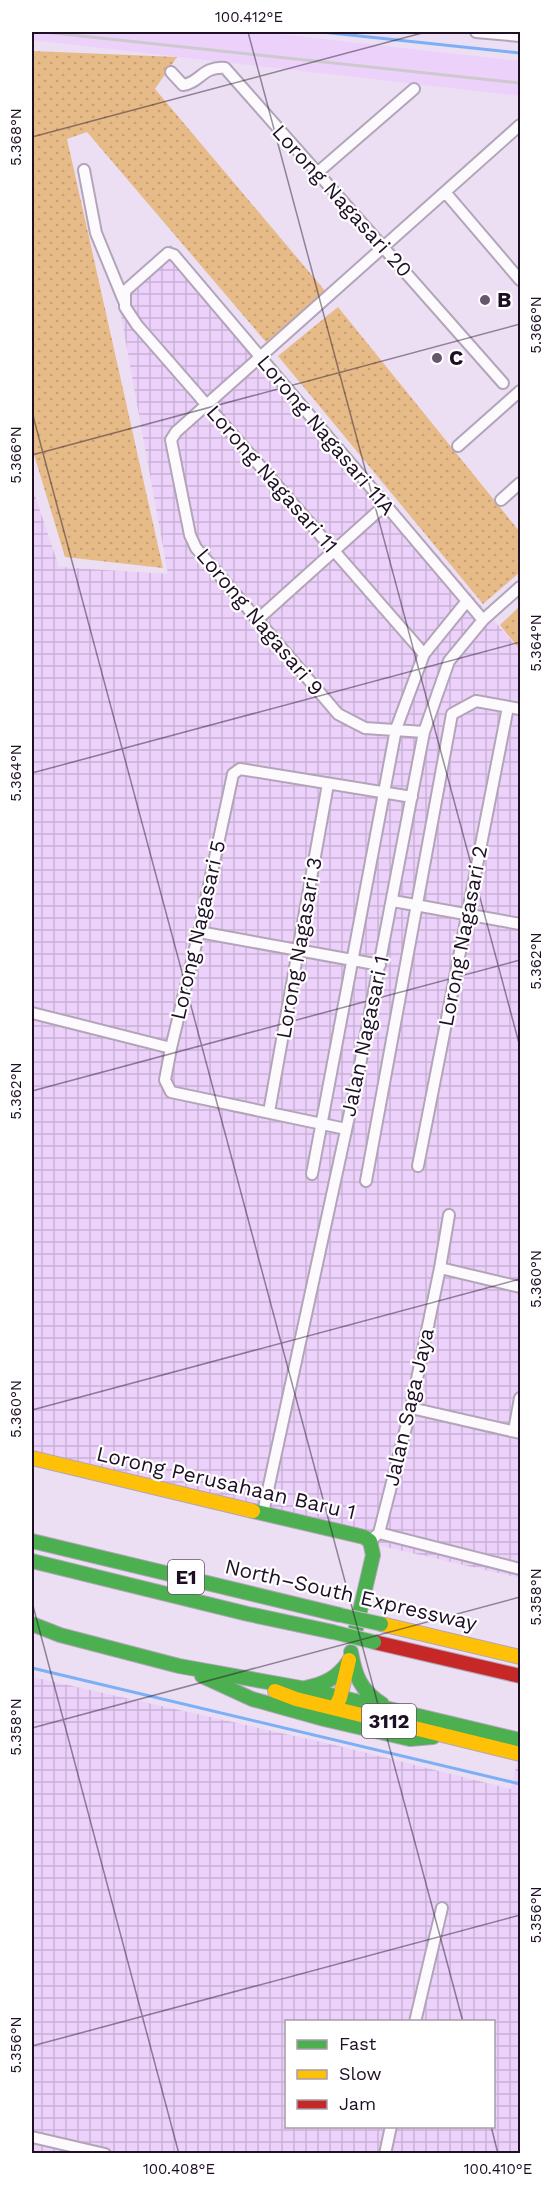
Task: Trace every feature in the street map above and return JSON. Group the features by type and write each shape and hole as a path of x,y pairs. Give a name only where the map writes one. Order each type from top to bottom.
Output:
{"main road":[{"name":"Lorong Perusahaan Baru 1","path":"32,1458 364,1537 375,1537 350,1656 337,1703"},
{"name":"North–South Expressway","path":"32,1541 520,1657"},
{"name":"North–South Expressway","path":"32,1561 248,1614 520,1676"},
{"name":"3112","path":"32,1624 60,1635 180,1665 301,1688 337,1703 443,1735 520,1754"},
{"path":"32,1634 60,1635"},
{"path":"301,1688 330,1681 341,1672 350,1656"},
{"path":"350,1656 359,1685 370,1696 390,1709"},
{"path":"180,1665 243,1696 324,1719 410,1739 427,1739 443,1735"},
{"name":"3112","path":"229,1674 296,1699 390,1709 520,1740"},
{"path":"324,1719 337,1703"}],"street":[{"path":"476,32 520,36"},
{"name":"Lorong Nagasari 20","path":"171,72 183,85 189,84 209,69 225,68 503,383"},
{"path":"317,173 414,89"},
{"path":"207,404 520,125"},
{"name":"Lorong Nagasari 11","path":"84,170 96,233 125,307 137,325 424,654"},
{"path":"445,192 520,280"},
{"name":"Lorong Nagasari 11A","path":"124,301 125,291 168,253 174,255 483,620"},
{"path":"458,446 520,391"},
{"name":"Lorong Nagasari 9","path":"207,404 176,432 171,440 190,535 196,548 338,714 365,728 424,732"},
{"path":"501,500 520,483"},
{"path":"257,620 386,505"},
{"name":"Jalan Nagasari 1","path":"263,1513 346,1129 393,901 424,732 449,661 483,620 520,587"},
{"name":"Jalan Nagasari 1","path":"312,1174 396,729 424,654 466,601"},
{"path":"366,1181 452,714 476,701 520,709"},
{"name":"Lorong Nagasari 2","path":"418,1166 508,707"},
{"name":"Lorong Nagasari 5","path":"269,1112 171,1092 165,1080 232,774 240,769 328,784"},
{"path":"328,784 412,797"},
{"name":"Lorong Nagasari 3","path":"269,1112 328,784"},
{"path":"393,901 520,924"},
{"path":"199,932 380,964"},
{"path":"32,1013 171,1048"},
{"path":"269,1112 346,1129"},
{"name":"Jalan Saga Jaya","path":"375,1537 411,1408 449,1215"},
{"path":"440,1268 520,1287"},
{"path":"411,1408 517,1432 520,1398"},
{"path":"375,1537 520,1569"},
{"path":"415,2020 442,1908"},
{"path":"385,2154 391,2128"},
{"path":"32,2137 105,2154"}],"shaded area":[{"path":"32,32 260,32 520,61 520,96 32,40"},
{"path":"32,51 177,57 155,89 326,292 266,342 87,132 67,139 163,568 65,557 32,448"},
{"path":"171,245 520,651 520,1578 32,1465 32,487 59,567 168,574 117,294"},
{"path":"338,307 520,532 520,572 483,604 278,356"},
{"path":"520,606 520,650 500,625"},
{"path":"32,1677 339,1746 511,1789 518,1758 520,1758 520,2153 32,2154"}],"waterway":[{"path":"322,32 520,53"},
{"path":"32,1668 520,1784"}],"railway":[{"path":"44,32 520,83"}],"traffic: fast":[{"path":"253,1511 364,1537 370,1541 373,1555 356,1628"},
{"path":"32,1541 340,1615"},
{"path":"32,1561 248,1614 333,1632"},
{"path":"340,1615 381,1624"},
{"path":"32,1624 60,1635 179,1666 301,1688 520,1740"},
{"path":"333,1632 374,1642"},
{"path":"351,1652 360,1682 369,1694 382,1704"},
{"path":"305,1688 330,1679 349,1661"},
{"path":"202,1676 252,1699 324,1719 410,1739 433,1737"}],"traffic: slow":[{"path":"32,1458 253,1511"},
{"path":"381,1624 520,1657"},
{"path":"336,1706 349,1660"},
{"path":"275,1691 296,1699 520,1754"}],"traffic: jam":[{"path":"374,1642 520,1676"}],"place":[{"name":"B","path":"485,300"},
{"name":"C","path":"437,358"}]}
